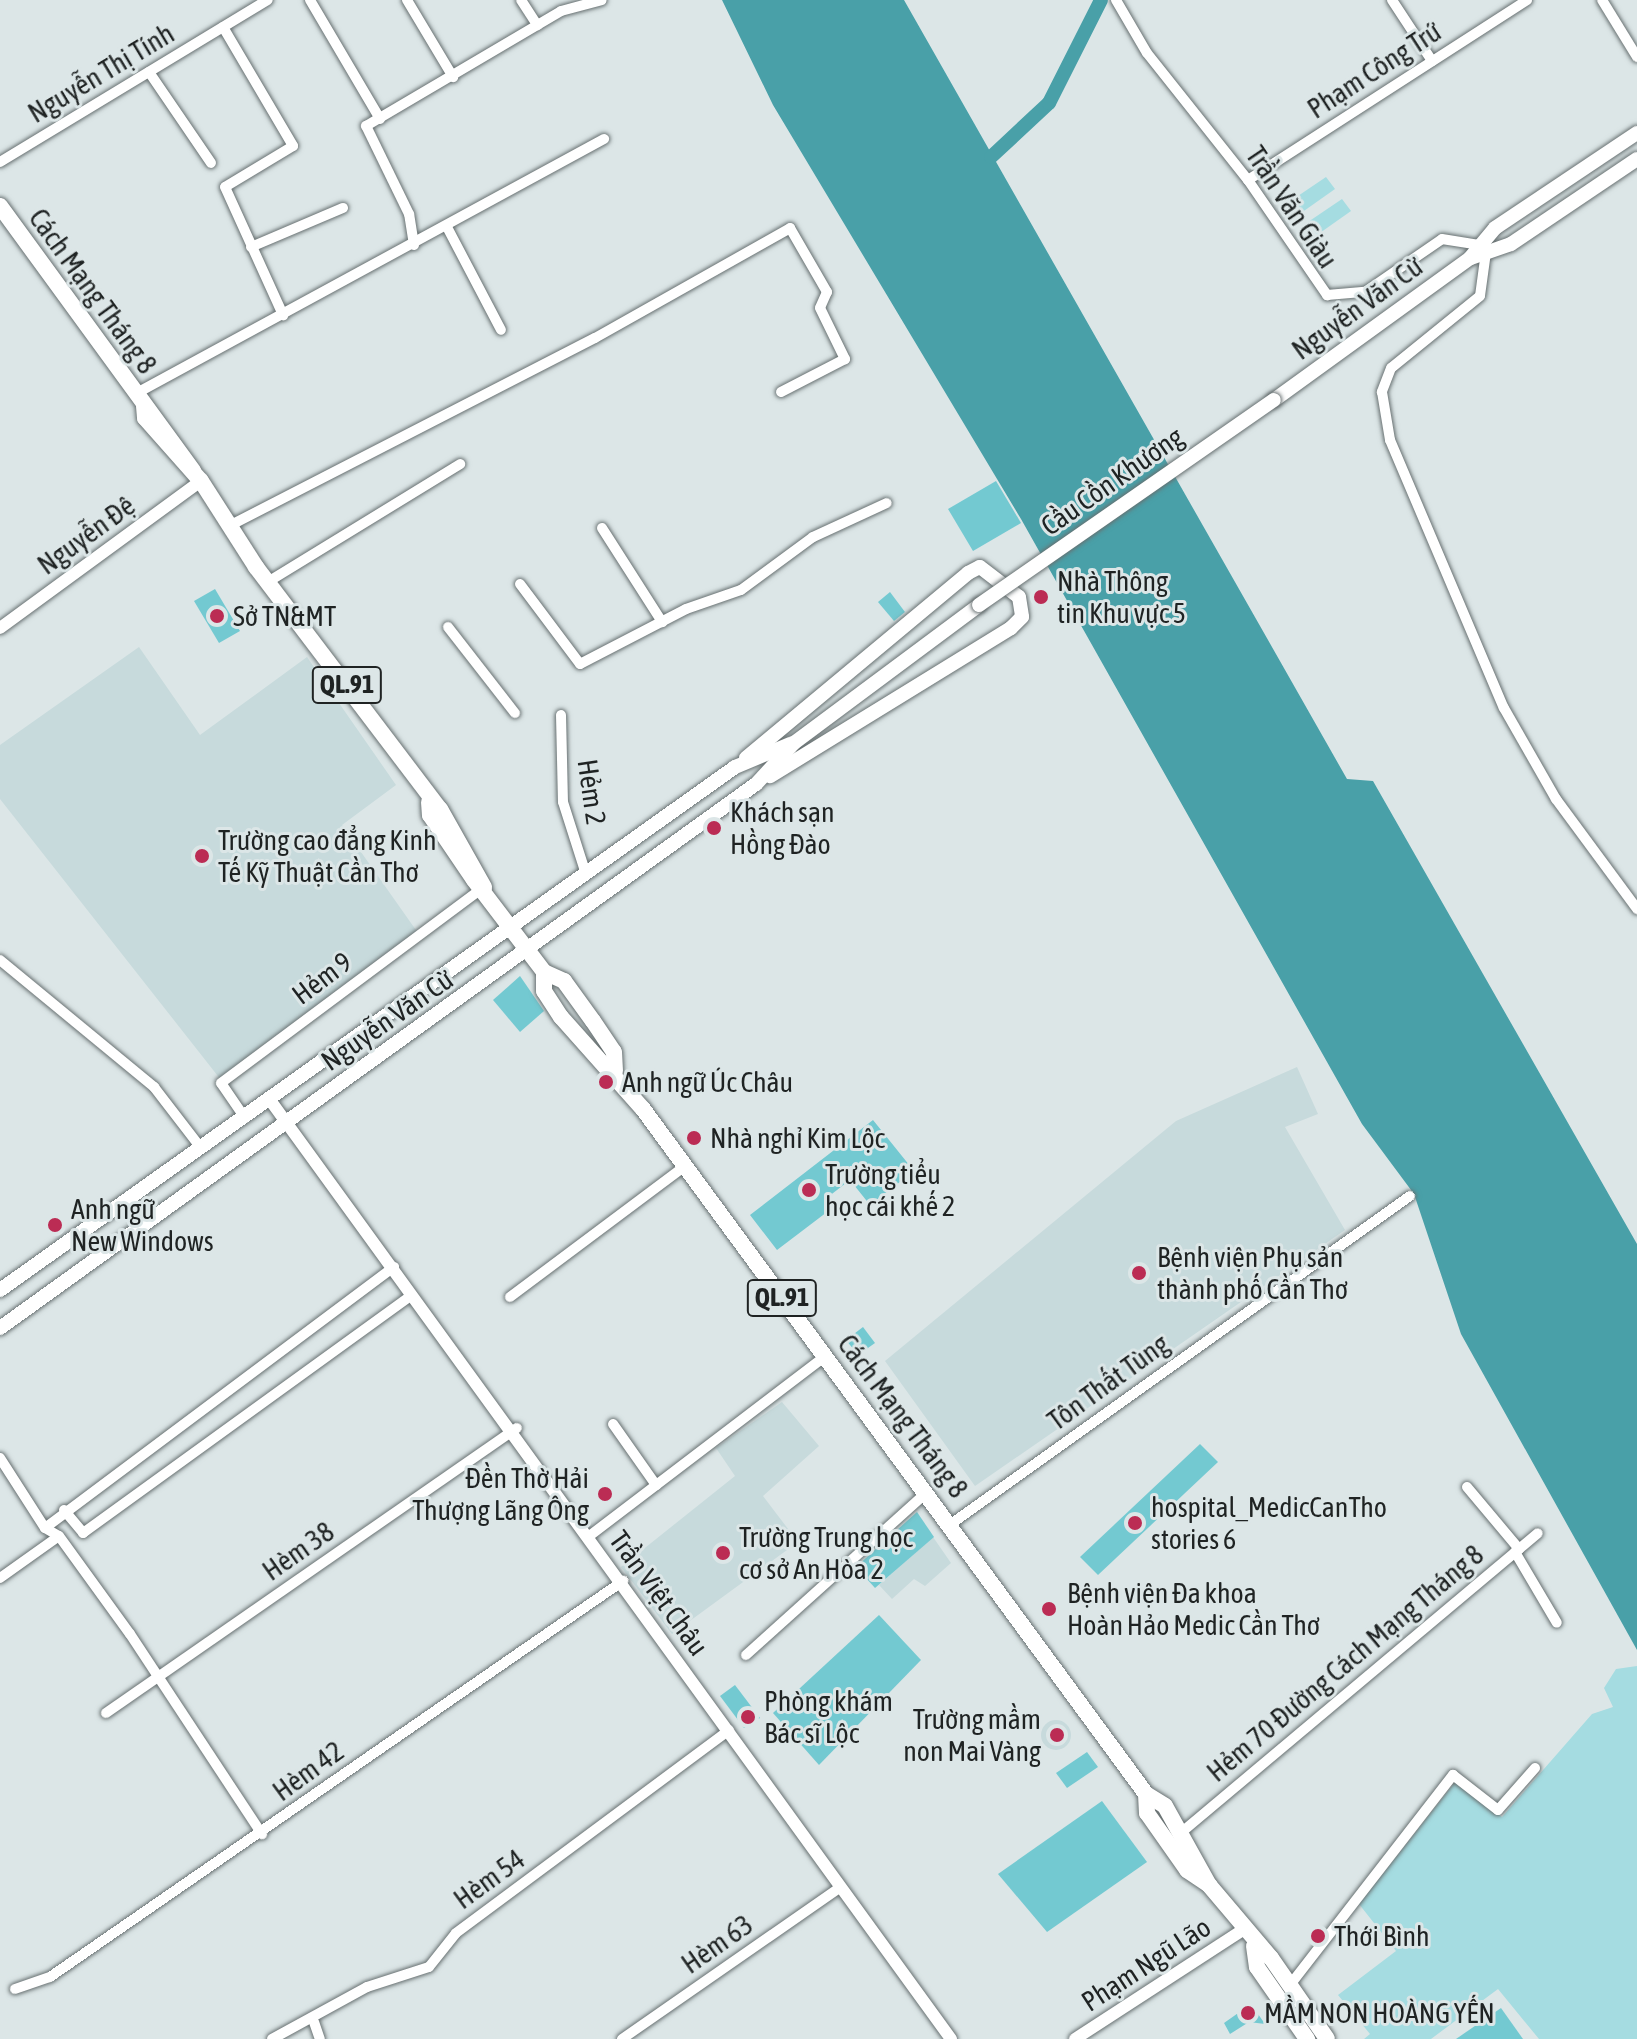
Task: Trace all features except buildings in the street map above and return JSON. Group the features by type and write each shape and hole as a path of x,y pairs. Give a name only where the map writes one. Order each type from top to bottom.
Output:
{"highway":[{"name":"Cách Mạng Tháng 8","path":"0,206 139,400 155,430 197,476 429,802 430,815 544,972 564,981 593,1021 614,1052 615,1071"},
{"name":"Cách Mạng Tháng 8","path":"544,972 544,991 593,1061 615,1071 951,1524 1146,1794 1183,1831 1209,1885 1254,1946 1290,1985 1327,2039"},
{"name":"Cách Mạng Tháng 8","path":"1146,1794 1147,1813 1187,1870 1209,1885"},
{"name":"Cách Mạng Tháng 8","path":"1254,1946 1257,1967 1307,2039"}],"main road":[{"name":"Nguyễn Văn Cừ","path":"1274,400 1484,249 1637,133"},
{"name":"Nguyễn Văn Cừ","path":"1484,249 1511,244 1637,159"},
{"name":"Cầu Cồn Khương","path":"979,605 1274,400"},
{"path":"735,767 968,573 980,567 1019,597 1022,617 1011,628 756,784"},
{"name":"Nguyễn Văn Cừ","path":"0,1328 529,951 604,887 756,784 794,743 979,605"},
{"name":"Nguyễn Văn Cừ","path":"0,1290 514,930 735,767 794,743"}],"street":[{"name":"Nguyễn Thị Tính","path":"0,162 268,0"},
{"path":"310,0 380,119"},
{"path":"407,0 453,77"},
{"path":"521,0 537,25"},
{"path":"414,245 409,214 366,126 537,25 602,0"},
{"path":"1392,0 1432,61"},
{"name":"Phạm Công Trứ","path":"1248,180 1527,0"},
{"path":"1602,0 1637,57"},
{"name":"Trần Văn Giàu","path":"1117,2 1147,53 1248,180 1327,295 1365,292 1433,242 1484,249"},
{"path":"223,27 293,146 225,187 283,315"},
{"path":"149,72 211,163"},
{"path":"139,400 283,315 604,139"},
{"path":"251,247 343,208"},
{"path":"447,227 501,330"},
{"path":"232,527 595,338 790,228 827,292 820,308 845,359 781,392"},
{"path":"1484,249 1480,296 1391,368 1382,392 1390,440 1419,523 1519,734 1556,799 1637,909"},
{"path":"266,574 460,464"},
{"name":"Nguyễn Đệ","path":"0,628 197,476"},
{"path":"520,584 574,663 741,590 813,537 887,503"},
{"path":"602,528 662,622"},
{"path":"448,627 515,713"},
{"name":"Hẻm 2","path":"561,715 563,802 586,874"},
{"name":"Hẻm 9","path":"245,1118 221,1083 484,887"},
{"path":"0,960 154,1087 201,1148"},
{"name":"Trần Việt Châu","path":"270,1100 623,1581 838,1889 951,2039"},
{"path":"510,1297 685,1166"},
{"name":"Tôn Thất Tùng","path":"951,1524 1410,1196"},
{"path":"45,1528 64,1510 394,1267"},
{"path":"64,1510 83,1533 412,1295"},
{"path":"588,1537 826,1356"},
{"path":"613,1424 656,1485"},
{"name":"Hèm 38","path":"106,1713 513,1432"},
{"path":"0,1458 45,1528 59,1536 262,1834"},
{"path":"1467,1487 1517,1551 1557,1623"},
{"path":"746,1655 926,1493"},
{"name":"Hẻm 70 Đường Cách Mạng Tháng 8","path":"1183,1831 1538,1533"},
{"path":"0,1578 59,1536"},
{"name":"Hèm 42","path":"15,1989 50,1977 262,1834 623,1581"},
{"name":"Hèm 54","path":"272,2039 310,2017 314,2022 367,1987 429,1967 456,1933 729,1730"},
{"path":"1290,1985 1453,1775 1498,1810 1535,1768"},
{"name":"Hèm 63","path":"622,2039 838,1889"},
{"name":"Phạm Ngũ Lão","path":"1075,2039 1243,1930"},
{"path":"314,2022 320,2039"}],"shaded area":[{"path":"722,0 904,0 1347,779 1373,781 1637,1244 1637,1650 1461,1334 1414,1194 1362,1124 1021,519 773,105"},
{"path":"1326,177 1335,189 1301,213 1292,200"},
{"path":"1342,199 1351,211 1317,235 1308,222"},
{"name":"Trường cao đẳng Kinh Tế Kỹ Thuật Cần Thơ","path":"139,647 200,735 307,657 396,785 342,825 418,933 221,1080 0,799 0,745"},
{"name":"Bệnh viện Phụ sản thành phố Cần Thơ","path":"1297,1067 1318,1114 1285,1127 1345,1230 975,1486 885,1361 1176,1121"},
{"name":"Trường Trung học cơ sở An Hòa 2","path":"782,1402 819,1446 763,1496 798,1542 672,1634 621,1567 735,1476 716,1448"},
{"path":"933,1537 951,1563 925,1586 914,1579 892,1599 879,1585"},
{"path":"1637,1666 1637,2039 1539,2039 1498,1989 1431,2039 1364,2039 1370,2034 1338,1995 1396,1951 1359,1904 1456,1781 1502,1817 1592,1714 1613,1707 1604,1688 1616,1669"},
{"name":"Trường mầm non Mai Vàng","path":"1056,1720 1067,1724 1071,1735 1067,1746 1056,1750 1045,1746 1041,1735 1045,1724"}],"waterway":[{"path":"991,157 1049,103 1101,0"}],"place":[{"name":"Nhà Thông tin Khu vực 5","path":"1041,597"},
{"name":"Sở TN&MT","path":"217,616"},
{"name":"Khách sạn Hồng Đào","path":"714,828"},
{"name":"Trường cao đẳng Kinh Tế Kỹ Thuật Cần Thơ","path":"202,856"},
{"name":"Anh ngữ Úc Châu","path":"606,1082"},
{"name":"Nhà nghỉ Kim Lộc","path":"694,1138"},
{"name":"Trường tiểu học cái khế 2","path":"809,1190"},
{"name":"Anh ngữ New Windows","path":"55,1225"},
{"name":"Bệnh viện Phụ sản thành phố Cần Thơ","path":"1139,1273"},
{"name":"Đền Thờ Hải Thượng Lãng Ông","path":"605,1494"},
{"name":"hospital_MedicCanTho stories 6","path":"1135,1523"},
{"name":"Trường Trung học cơ sở An Hòa 2","path":"723,1553"},
{"name":"Bệnh viện Đa khoa Hoàn Hảo Medic Cần Thơ","path":"1049,1609"},
{"name":"Phòng khám Bác sĩ Lộc","path":"748,1717"},
{"name":"Trường mầm non Mai Vàng","path":"1057,1735"},
{"name":"Thới Bình","path":"1318,1936"},
{"name":"MẦM NON HOÀNG YẾN","path":"1248,2013"}]}
